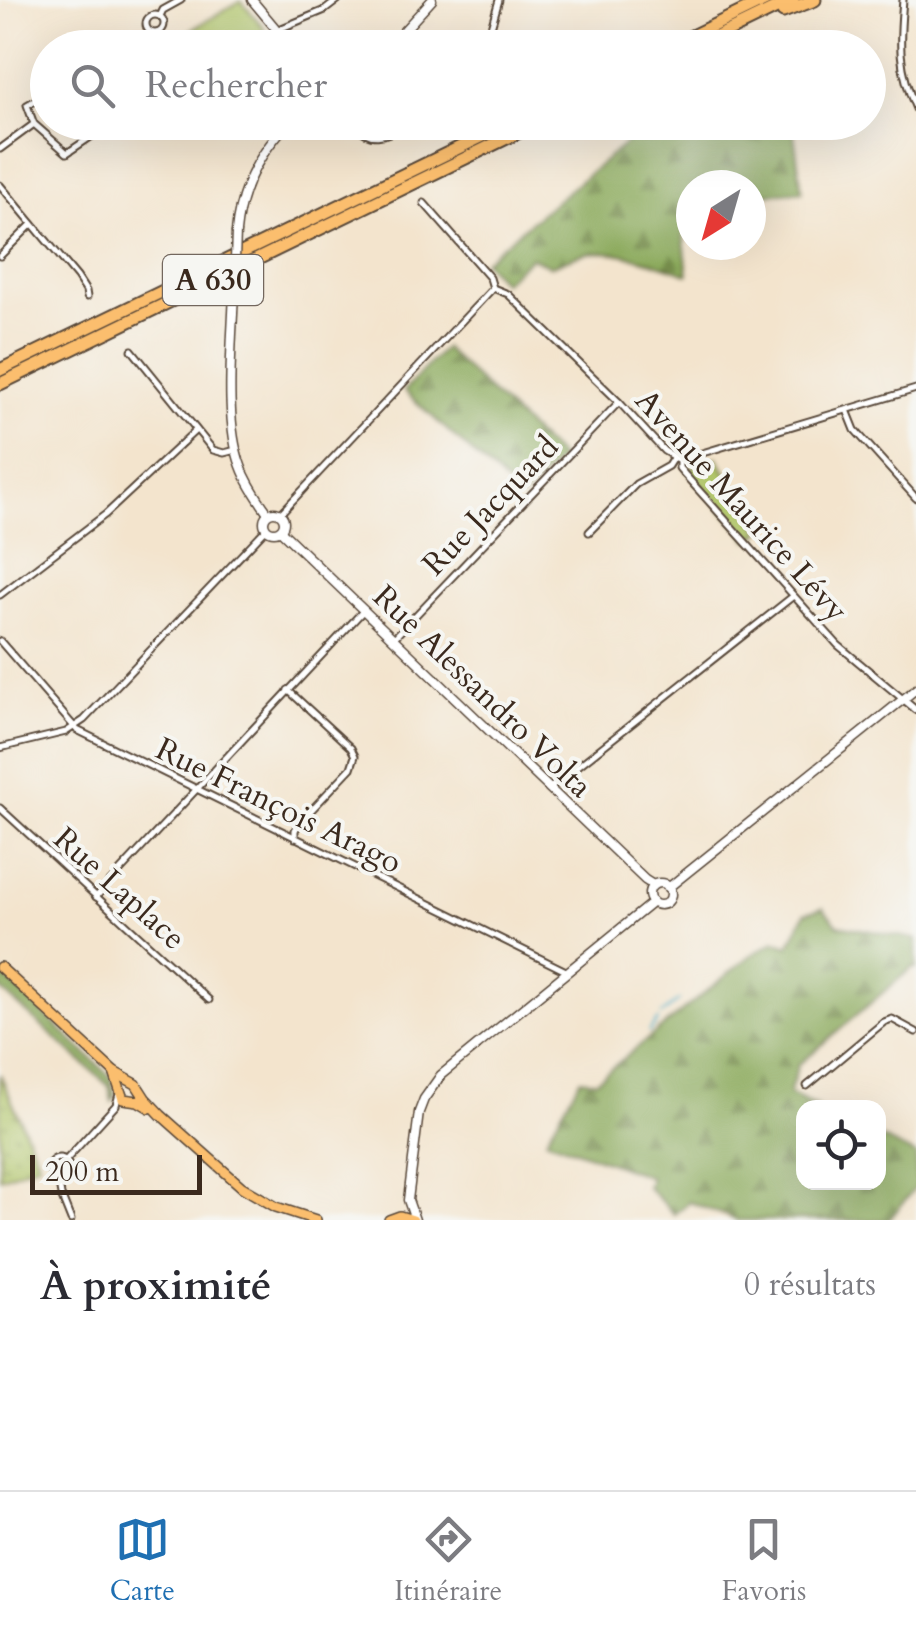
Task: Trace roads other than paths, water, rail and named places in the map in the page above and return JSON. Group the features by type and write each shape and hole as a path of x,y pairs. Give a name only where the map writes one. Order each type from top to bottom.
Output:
{"highway":[{"path":"704,30 766,0"},
{"path":"730,30 793,0"},
{"path":"746,22 759,23 815,0"},
{"name":"A 630","path":"0,370 475,140"},
{"name":"A 630","path":"0,384 503,140"}],"main road":[{"path":"0,967 114,1072 125,1093 161,1115 242,1186 276,1206 316,1220"},
{"path":"125,1093 136,1084 161,1115"},
{"path":"391,1219 400,1216 414,1220"}],"street":[{"path":"160,17 163,10 181,0"},
{"path":"252,0 277,30 326,10 338,0"},
{"path":"404,30 432,0"},
{"path":"490,30 498,0"},
{"path":"903,0 899,50 916,110"},
{"path":"147,30 145,23 151,16 160,17"},
{"path":"160,17 162,30"},
{"path":"0,149 30,127"},
{"path":"53,140 67,152 86,140"},
{"path":"268,513 248,482 236,450 231,412 240,205 253,170 275,140"},
{"path":"0,185 77,277 87,298"},
{"name":"Avenue Maurice Lévy","path":"424,204 490,278 494,288 508,294 619,402 664,452 676,459 679,468 792,597 850,656 916,710"},
{"path":"0,256 32,224"},
{"path":"280,514 494,288"},
{"path":"132,350 212,450 236,450"},
{"path":"589,532 636,484 676,459 916,389"},
{"name":"Rue Jacquard","path":"393,639 619,402"},
{"path":"847,410 855,430 916,498"},
{"path":"0,594 106,514 196,430"},
{"path":"268,513 280,514 284,522 280,530 266,529 264,519 268,513"},
{"path":"0,748 58,734 88,717 266,529"},
{"name":"Rue Alessandro Volta","path":"280,530 653,886"},
{"path":"550,789 792,597"},
{"path":"96,897 363,611"},
{"name":"Rue François Arago","path":"0,641 74,728 566,971"},
{"path":"668,888 916,688"},
{"path":"288,690 355,756 350,768 300,822 295,838"},
{"name":"Rue Laplace","path":"0,808 209,1000"},
{"path":"660,883 668,888 668,901 659,905 652,902 649,894 653,886 660,883"},
{"path":"414,1220 408,1200 419,1112 431,1087 652,902"},
{"path":"807,1086 884,1022 892,1019 916,1032"},
{"path":"66,1160 125,1093"},
{"path":"66,1160 57,1158 50,1163 50,1172 58,1178 71,1220"},
{"path":"58,1178 68,1172 66,1160"},
{"path":"391,1219 408,1200"}],"waterway":[{"path":"661,1015 679,1000"},
{"path":"649,1032 658,1020"}]}
